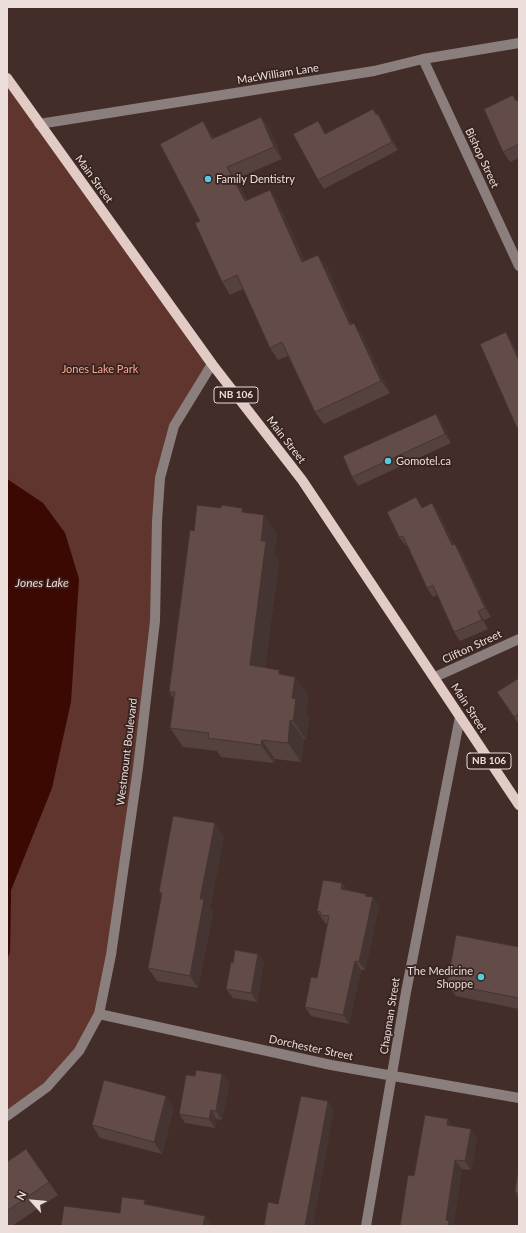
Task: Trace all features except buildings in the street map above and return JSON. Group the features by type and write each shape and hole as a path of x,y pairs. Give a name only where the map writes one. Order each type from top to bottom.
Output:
{"main road":[{"name":"Main Street","path":"7,78 212,364 302,480 435,677 519,805"}],"street":[{"name":"MacWilliam Lane","path":"39,124 374,71 423,59 519,43"},
{"name":"Bishop Street","path":"423,59 519,266"},
{"name":"Westmount Boulevard","path":"7,1116 47,1087 79,1051 99,1014 111,955 138,768 155,621 157,521 160,478 174,426 212,364"},
{"name":"Clifton Street","path":"435,677 519,639"},
{"name":"Chapman Street","path":"366,1226 406,992 460,717"},
{"name":"Dorchester Street","path":"99,1014 331,1065 519,1098"}],"green space":[{"name":"Jones Lake Park","path":"7,78 212,364 174,426 160,478 155,621 99,1014 79,1051 47,1087 7,1116 7,960 10,952 11,890 52,788 79,579 65,533 43,503 7,479"}],"water":[{"name":"Jones Lake","path":"7,479 43,503 65,533 79,579 71,702 52,788 11,890 10,952 7,960"}],"place":[{"name":"Family Dentistry","path":"208,179"},
{"name":"Gomotel.ca","path":"388,461"},
{"name":"The Medicine Shoppe","path":"481,977"}]}
